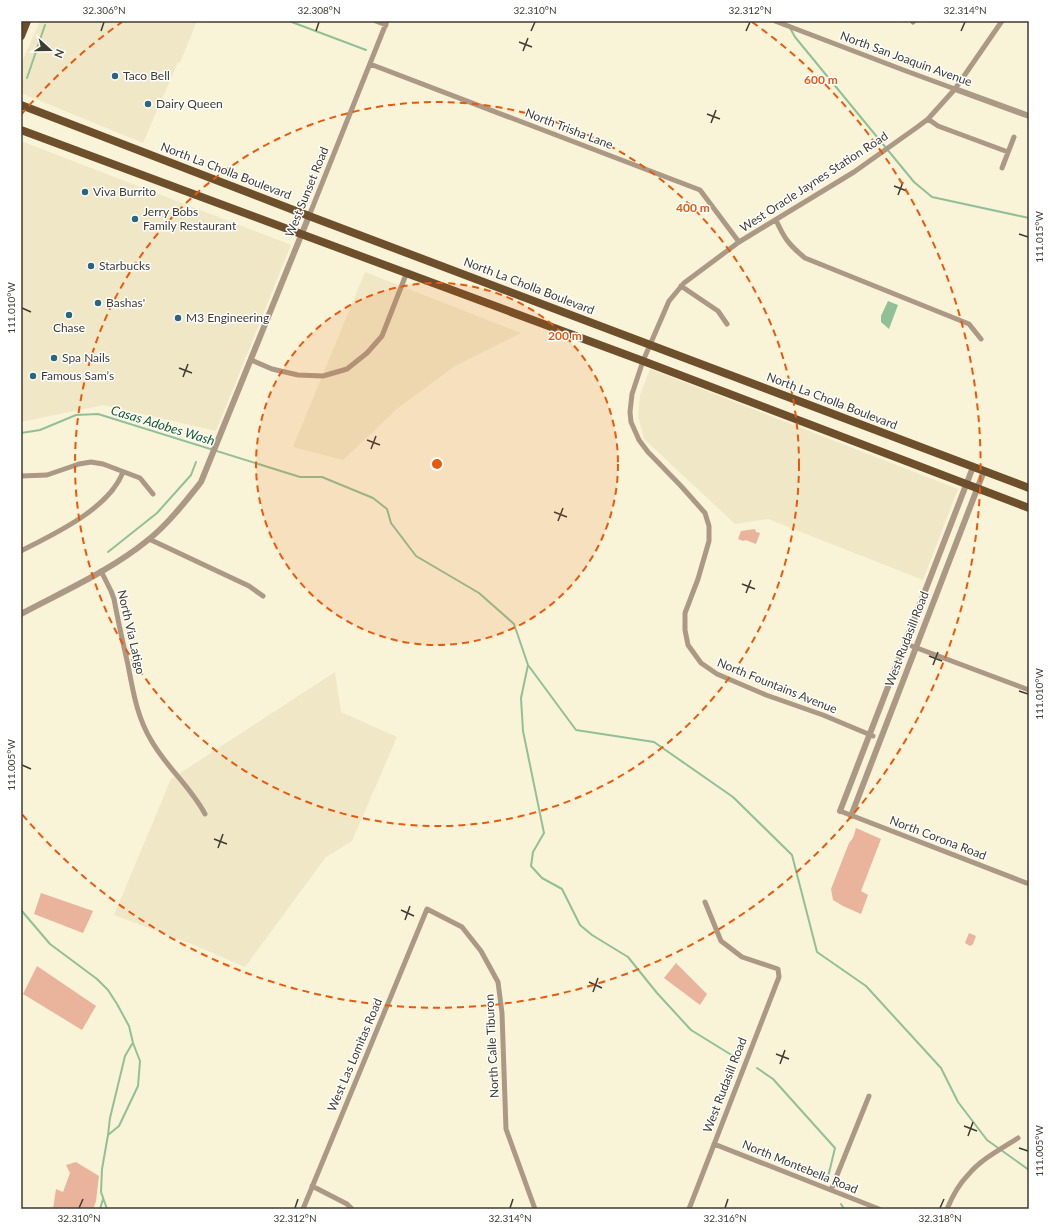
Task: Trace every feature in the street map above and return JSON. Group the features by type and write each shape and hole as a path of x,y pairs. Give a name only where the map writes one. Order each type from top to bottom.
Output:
{"main road":[{"path":"21,36 27,21"},
{"name":"North La Cholla Boulevard","path":"21,104 310,216 1029,488"},
{"path":"21,130 407,272 1029,508"}],"street":[{"path":"376,21 387,23"},
{"name":"North San Joaquin Avenue","path":"774,21 1029,116"},
{"name":"West Oracle Jaynes Station Road","path":"643,361 669,301 681,286 740,242 854,172 928,119 955,89 1002,21"},
{"name":"West Sunset Road","path":"149,539 181,508 202,482 387,23"},
{"name":"North Trisha Lane","path":"370,64 700,190 740,242"},
{"path":"928,119 938,126 1008,152"},
{"path":"1002,168 1014,137"},
{"path":"776,220 784,237 791,247 805,258 969,324 981,339"},
{"path":"251,360 272,369 298,375 323,376 347,369 367,353 382,336 407,272"},
{"path":"681,286 705,300 718,311 727,324"},
{"name":"North Fountains Avenue","path":"643,361 632,394 630,412 631,422 639,440 648,452 705,513 709,526 709,541 698,579 685,612 685,630 688,646 701,663 717,674 766,695 823,715 872,736"},
{"path":"21,476 47,475 79,464 91,462 103,464 140,478 153,494"},
{"name":"West Rudasill Road","path":"840,811 872,736 973,467"},
{"name":"West Rudasill Road","path":"851,816 984,471"},
{"path":"21,551 69,526 90,512 115,488 123,472"},
{"path":"21,614 101,571 126,556 149,539 249,586 263,596"},
{"name":"North Via Latigo","path":"101,571 114,599 136,706 142,724 150,740 167,765 197,799 205,814"},
{"path":"909,645 1029,690"},
{"name":"North Corona Road","path":"840,811 1029,884"},
{"name":"West Rudasill Road","path":"689,1209 779,977 778,969 742,957 721,941 705,902"},
{"name":"West Las Lomitas Road","path":"303,1209 427,910"},
{"name":"North Calle Tiburon","path":"427,910 462,927 481,951 498,982 502,1013 506,1129 535,1209"},
{"path":"831,1190 869,1096"},
{"path":"946,1209 951,1198 968,1174 991,1155 1018,1138"},
{"name":"North Montebella Road","path":"714,1144 879,1209"},
{"path":"312,1186 347,1204 352,1209"}],"shaded area":[{"path":"40,21 197,21 180,63 178,62 143,143 21,93 21,64"},
{"path":"21,141 291,245 216,431 103,405 21,422"},
{"path":"365,272 521,333 455,366 398,408 343,460 293,447"},
{"path":"888,301 898,305 889,329 881,322 881,316"},
{"path":"650,369 958,489 923,580 768,519 735,524 644,439 638,416 640,395"},
{"path":"755,529 756,532 760,533 756,544 738,539 741,531"},
{"path":"335,672 341,712 397,737 352,841 326,857 245,967 194,945 114,915 171,779"},
{"path":"856,828 881,839 861,891 868,895 861,914 833,900 831,889"},
{"path":"41,893 93,911 83,933 34,914"},
{"path":"969,933 976,936 973,944 970,946 965,943"},
{"path":"676,963 707,994 700,1005 664,978"},
{"path":"37,966 96,1006 82,1030 23,994"},
{"path":"76,1162 99,1176 96,1201 93,1209 53,1209 56,1189 63,1192 70,1173 66,1165"}],"waterway":[{"path":"289,21 366,50"},
{"path":"27,78 45,25"},
{"path":"790,28 795,37 914,182 932,197 1029,218"},
{"name":"Casas Adobes Wash","path":"21,433 40,430 76,415 98,414 300,477 322,477 373,498 387,509 391,523 416,556 479,593 514,624 528,665 521,698 523,731 544,833 533,852 531,866 542,878 562,889 580,925 592,935 628,957 657,993 691,1030 738,1059"},
{"path":"108,552 157,513 191,475 196,462"},
{"path":"528,665 576,730 654,742 733,797 792,855 817,952 866,986 941,1068 958,1102 987,1140 1029,1170"},
{"path":"21,910 50,944 97,979 108,990 129,1026 133,1043 140,1061 138,1086 119,1126 108,1135 102,1169 101,1192 107,1209"},
{"path":"108,1135 110,1118 125,1056 132,1044"},
{"path":"757,1068 773,1079 835,1148 828,1177"},
{"path":"100,1209 103,1199"},
{"path":"841,1204 844,1209"}],"place":[{"name":"Taco Bell","path":"115,76"},
{"name":"Dairy Queen","path":"148,104"},
{"name":"Viva Burrito","path":"85,192"},
{"name":"Jerry Bobs Family Restaurant","path":"135,219"},
{"name":"Starbucks","path":"91,266"},
{"name":"Bashas'","path":"98,303"},
{"name":"Chase","path":"69,315"},
{"name":"M3 Engineering","path":"178,318"},
{"name":"Spa Nails","path":"54,358"},
{"name":"Famous Sam’s","path":"33,376"}]}
